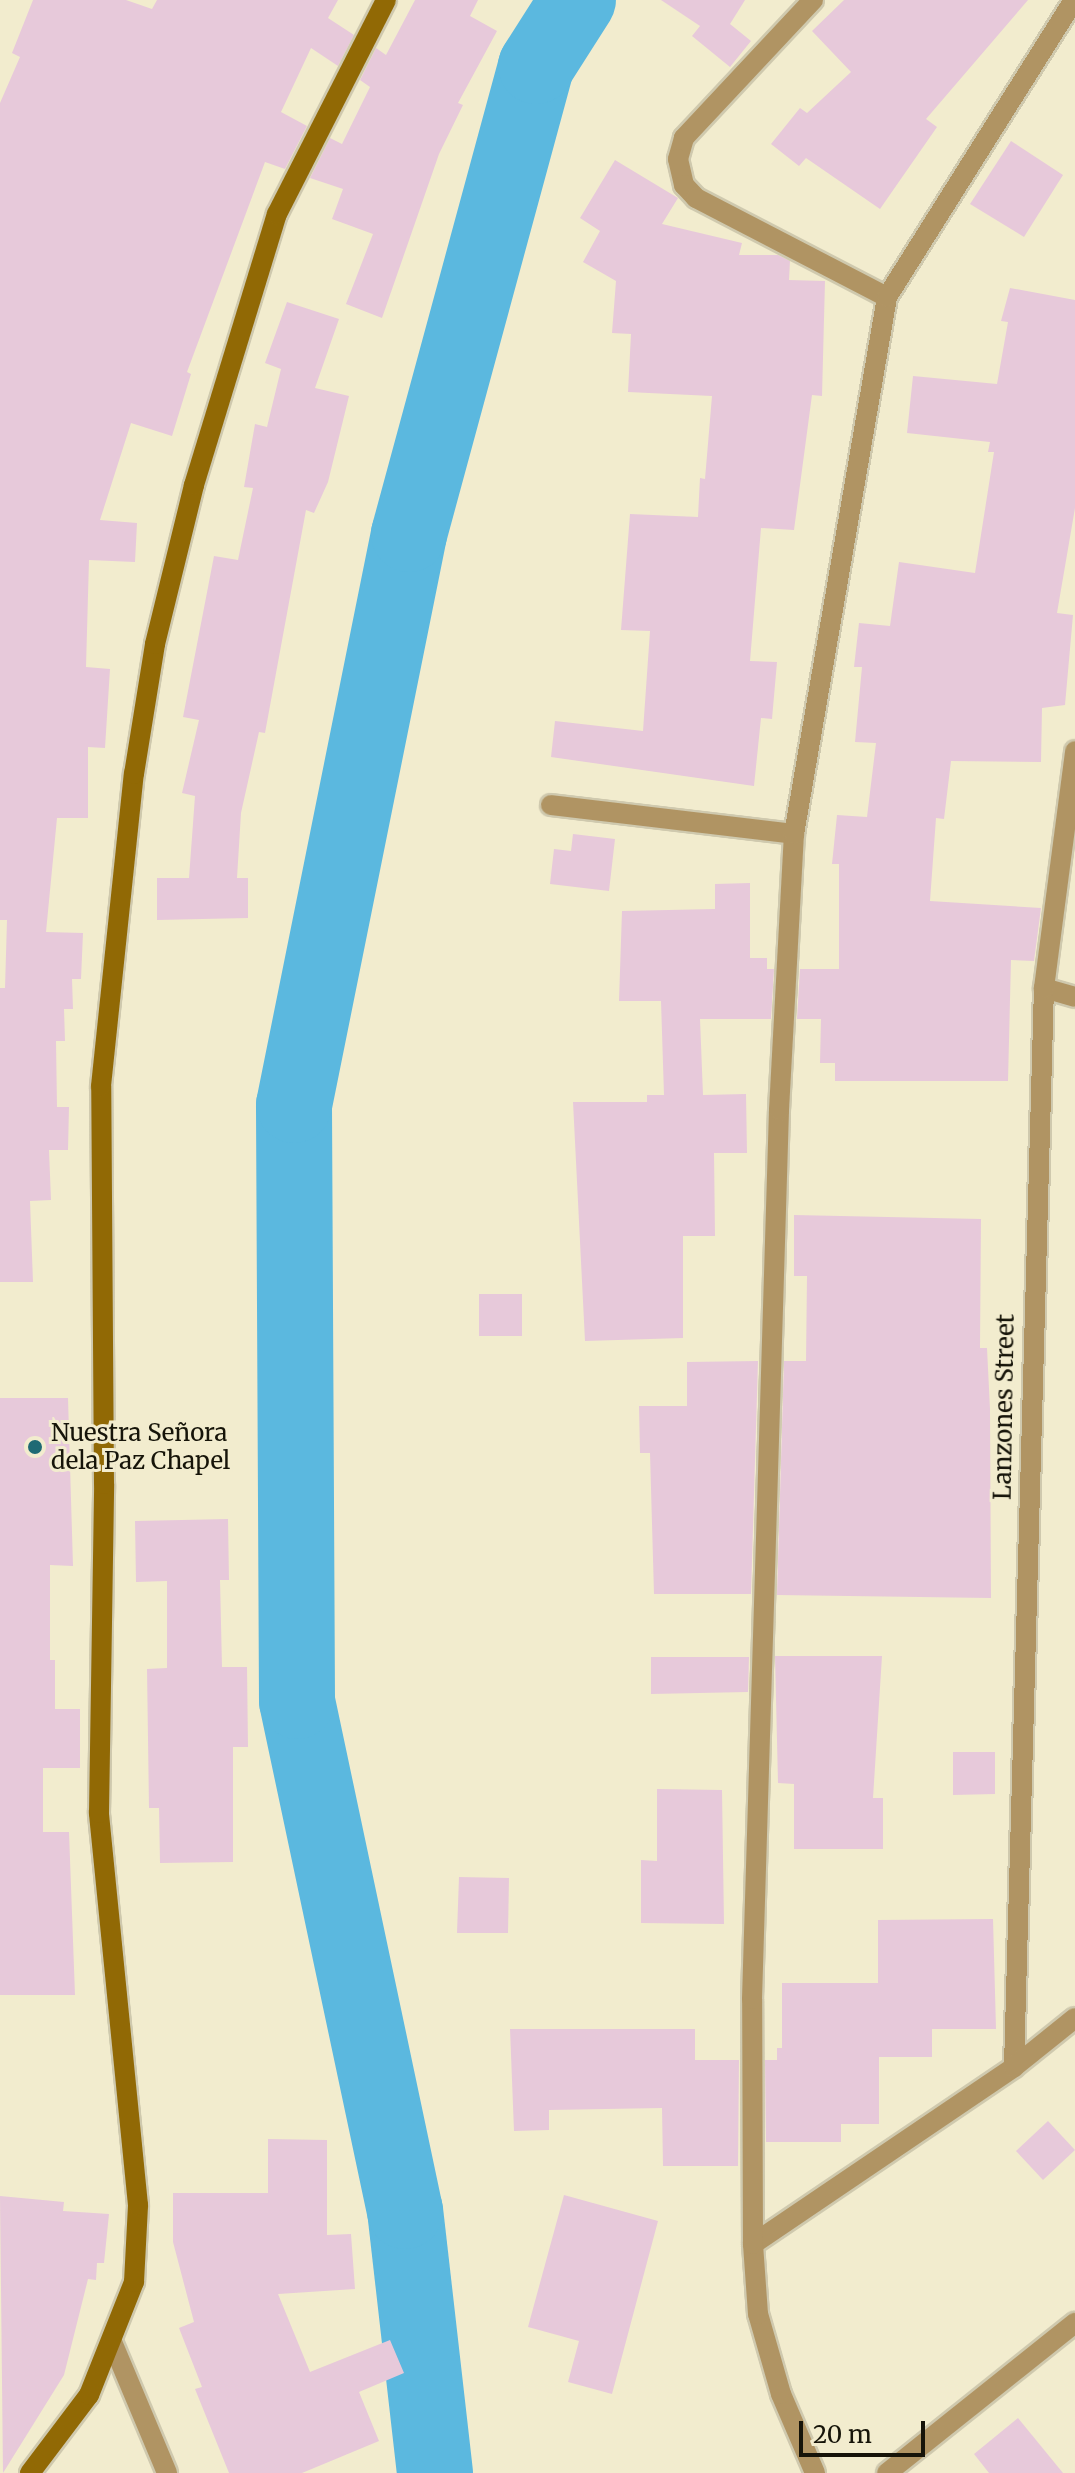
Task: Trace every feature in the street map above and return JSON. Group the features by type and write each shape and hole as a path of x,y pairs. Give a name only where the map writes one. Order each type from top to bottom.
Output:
{"main road":[{"path":"30,2473 77,2417 112,2342 134,2282 138,2205 99,1813 104,1484 101,1086 134,774 155,644 194,485 277,214 386,0"}],"street":[{"path":"813,0 684,138 678,159 681,172 696,198 887,297"},
{"path":"815,2473 781,2394 762,2328 753,2244 752,1999 779,1110 794,834 887,297 1074,0"},
{"name":"Lanzones Street","path":"1014,2067 1044,988 1075,751"},
{"path":"551,805 794,834"},
{"path":"1044,988 1075,997"},
{"path":"753,2244 1014,2067 1075,2018"},
{"path":"887,2473 1075,2323"},
{"path":"112,2342 167,2473"}],"building":[{"path":"33,0 126,0 152,9 157,0 338,0 328,18 354,35 338,66 311,48 281,112 307,126 285,169 265,162 187,372 191,374 172,436 131,423 100,520 137,523 135,562 89,560 86,667 110,669 105,748 88,747 88,818 57,818 46,932 83,933 81,979 72,979 73,1009 64,1009 65,1041 56,1041 57,1107 69,1107 68,1150 49,1150 51,1200 30,1201 33,1282 0,1282 0,988 5,988 7,920 0,920 0,103 20,57 12,53"},
{"path":"415,0 478,0 470,16 497,31 458,103 463,105 439,154 382,318 346,304 373,234 332,219 343,189 310,178 330,138 342,144 370,87 360,80 376,48 386,55"},
{"path":"661,0 745,0 730,24 751,41 730,67 692,36 700,26"},
{"path":"844,0 1028,0 926,119 937,127 880,209 806,158 799,166 771,144 800,108 807,113 851,72 812,31"},
{"path":"1011,141 1063,175 1024,237 970,204"},
{"path":"615,160 678,198 662,224 742,243 739,255 778,255 790,261 789,280 825,281 822,396 812,395 794,530 761,528 750,661 777,662 772,719 761,718 754,786 551,757 555,721 643,731 650,631 621,630 630,514 698,517 700,478 705,479 712,396 628,392 631,334 612,333 616,281 583,262 600,231 580,218"},
{"path":"1010,288 1075,300 1075,508 1057,613 1073,615 1065,705 1042,708 1041,762 951,761 944,819 936,818 930,901 1041,908 1034,961 1011,960 1008,1081 835,1081 835,1063 820,1063 821,1019 797,1019 800,969 839,969 839,864 832,864 837,815 867,817 876,743 855,742 862,667 854,667 859,623 890,626 899,562 975,573 994,452 988,452 990,442 907,433 913,376 997,384 1008,322 1001,321"},
{"path":"287,302 339,319 315,388 349,396 328,482 314,513 306,510 265,733 259,732 241,813 237,878 248,878 248,918 157,920 157,878 189,878 195,796 182,793 199,720 183,717 214,556 238,560 253,488 244,487 255,424 267,427 281,369 265,363"},
{"path":"573,834 615,839 609,891 550,884 554,849 571,851"},
{"path":"750,883 750,958 767,958 767,969 774,969 771,1019 700,1019 703,1095 746,1094 747,1153 714,1153 715,1236 683,1236 683,1338 585,1341 573,1102 647,1102 647,1095 664,1095 661,1001 619,1001 622,911 715,909 715,884"},
{"path":"794,1215 981,1219 980,1348 987,1348 990,1409 991,1598 777,1595 784,1361 806,1361 807,1276 794,1276"},
{"path":"479,1294 522,1294 522,1336 479,1336"},
{"path":"758,1361 751,1594 654,1594 650,1453 640,1453 639,1406 687,1406 687,1362"},
{"path":"0,1398 68,1398 73,1566 50,1565 50,1660 55,1660 55,1709 80,1709 80,1768 43,1768 43,1832 69,1832 75,1995 0,1995"},
{"path":"228,1519 229,1580 220,1580 222,1667 247,1667 248,1747 233,1747 233,1862 160,1863 159,1808 149,1808 147,1669 167,1668 167,1581 136,1582 135,1521"},
{"path":"775,1656 882,1656 873,1798 883,1798 883,1849 794,1849 794,1784 778,1783"},
{"path":"651,1657 749,1657 748,1692 651,1694"},
{"path":"953,1752 995,1752 995,1794 953,1795"},
{"path":"657,1789 722,1790 724,1924 641,1923 641,1860 657,1861"},
{"path":"459,1877 509,1878 508,1933 457,1933"},
{"path":"993,1919 996,2029 932,2029 932,2057 879,2057 879,2124 841,2124 841,2142 766,2142 765,2060 777,2060 777,2048 782,2048 782,1983 878,1983 878,1920"},
{"path":"510,2029 695,2029 695,2060 739,2060 738,2166 663,2166 662,2108 549,2110 549,2130 514,2131"},
{"path":"1048,2121 1075,2150 1043,2180 1016,2151"},
{"path":"268,2139 327,2140 327,2235 351,2234 355,2289 278,2294 310,2372 390,2340 404,2373 359,2392 379,2441 302,2473 229,2473 195,2389 202,2387 179,2328 194,2322 173,2242 173,2193 268,2193"},
{"path":"564,2195 658,2221 612,2394 568,2382 579,2341 528,2327"},
{"path":"0,2196 64,2202 63,2211 109,2214 104,2263 97,2263 96,2280 88,2279 64,2375 3,2473"},
{"path":"1018,2418 1063,2473 989,2473 974,2454"}],"waterway":[{"path":"435,2473 405,2211 297,1701 294,1105 409,534 536,66 578,0"}],"place":[{"name":"Nuestra Señora dela Paz Chapel","path":"35,1447"}]}
